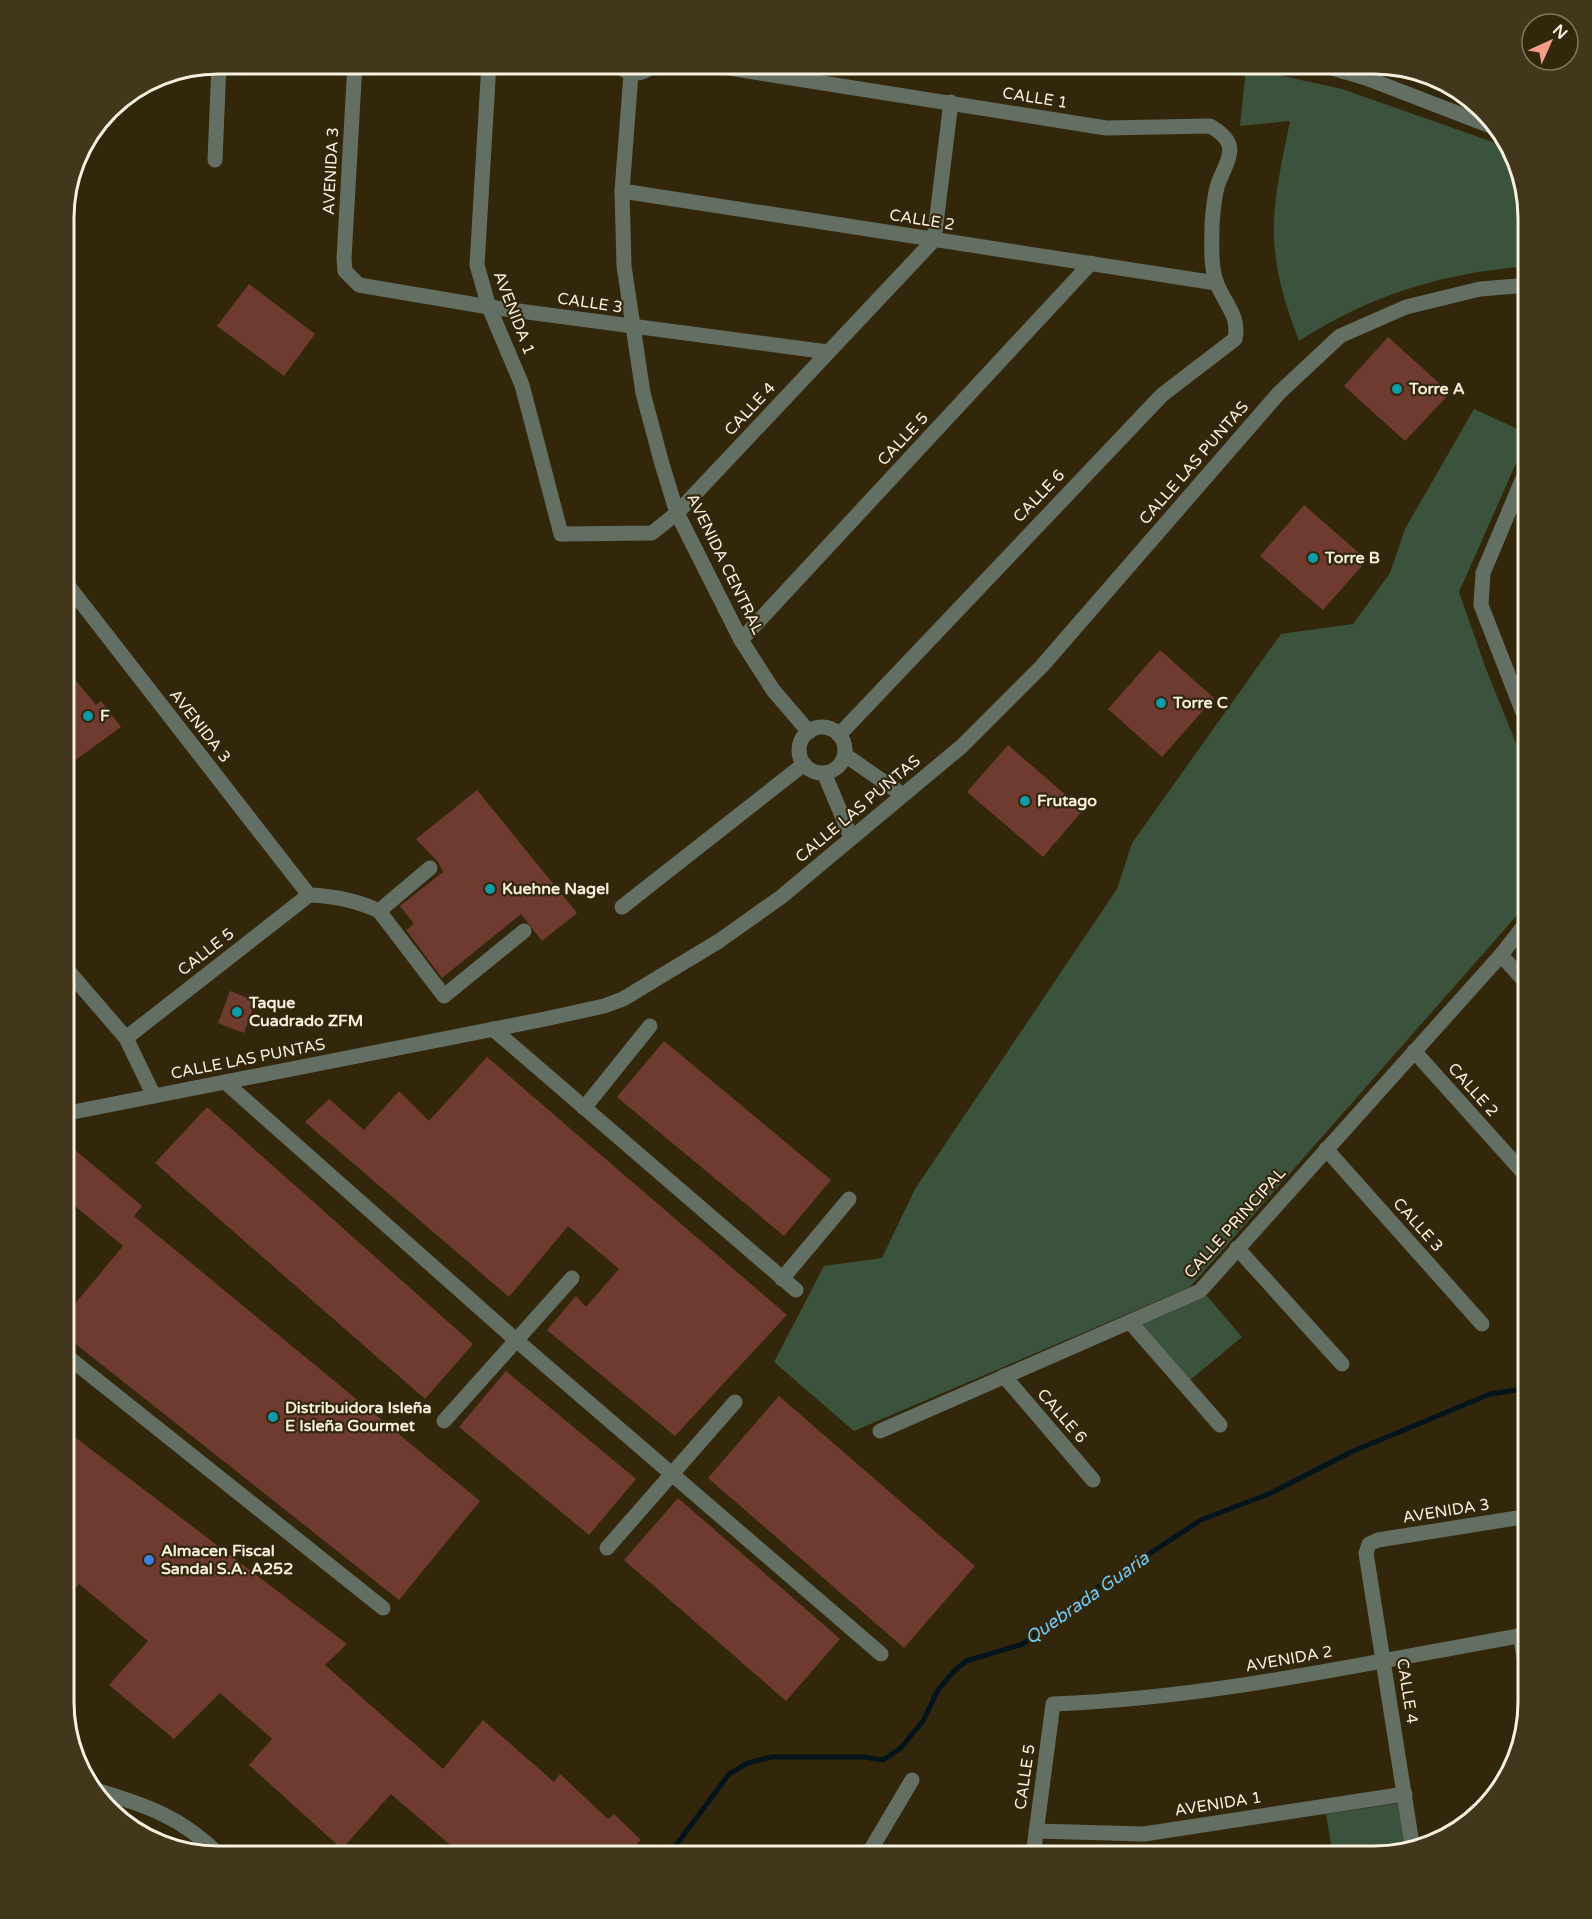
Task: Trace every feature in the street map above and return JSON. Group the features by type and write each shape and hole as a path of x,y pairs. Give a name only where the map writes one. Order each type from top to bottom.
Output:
{"street":[{"path":"215,160 219,74"},
{"name":"AVENIDA 3","path":"350,279 345,271 344,259 355,74"},
{"name":"AVENIDA 1","path":"488,74 477,265 489,308 522,385 561,534"},
{"name":"AVENIDA CENTRAL","path":"631,74 622,191 624,266 631,327 643,393 677,513 741,640 773,690 809,732"},
{"name":"CALLE 1","path":"769,74 1106,128 1210,126 1223,134 1229,144 1230,160 1218,184 1213,216 1212,249 1216,283"},
{"path":"1352,74 1481,121"},
{"path":"1366,78 1369,74"},
{"path":"934,240 951,102"},
{"name":"CALLE 2","path":"622,191 1216,283"},
{"name":"CALLE 4","path":"561,534 652,533 677,513 934,240"},
{"name":"CALLE 5","path":"741,640 1091,263"},
{"name":"CALLE 3","path":"350,279 359,285 489,308 828,352"},
{"name":"CALLE 6","path":"839,735 1162,396 1235,339 1237,328 1232,311 1216,283"},
{"name":"CALLE LAS PUNTAS","path":"73,1112 604,1006 644,988 781,897 850,837 962,746 1042,666 1279,393 1340,336 1406,307 1480,289 1518,286"},
{"path":"1518,490 1483,573 1481,605 1518,700"},
{"name":"AVENIDA 3","path":"74,593 309,895"},
{"path":"825,728 839,735 845,747 845,755 837,767 824,773 810,769 804,764 800,749 801,742 809,732 825,728"},
{"path":"845,755 903,795"},
{"path":"622,907 804,764"},
{"path":"824,773 850,837"},
{"path":"379,911 430,868"},
{"path":"309,895 335,896 359,902 379,911 444,996 524,931"},
{"name":"CALLE 5","path":"126,1038 309,895"},
{"name":"CALLE PRINCIPAL","path":"880,1431 1200,1291 1501,955 1518,933"},
{"path":"1501,955 1518,974"},
{"path":"73,977 126,1038 154,1096"},
{"path":"584,1108 650,1026"},
{"path":"493,1029 796,1290"},
{"name":"CALLE 2","path":"1414,1051 1518,1167"},
{"path":"225,1082 516,1340 880,1654"},
{"name":"CALLE 3","path":"1326,1149 1482,1324"},
{"path":"782,1279 849,1199"},
{"path":"1237,1248 1342,1364"},
{"path":"444,1421 572,1278"},
{"path":"1130,1322 1220,1425"},
{"path":"73,1361 383,1608"},
{"name":"CALLE 6","path":"1004,1376 1093,1480"},
{"path":"607,1548 735,1402"},
{"name":"AVENIDA 3","path":"1369,1544 1378,1540 1518,1518"},
{"name":"CALLE 4","path":"1369,1544 1366,1553 1411,1840"},
{"name":"AVENIDA 2","path":"1053,1704 1125,1701 1248,1684 1518,1635"},
{"name":"CALLE 5","path":"1034,1846 1053,1704"},
{"path":"873,1846 912,1780"},
{"path":"108,1794 166,1813 210,1845"},
{"name":"AVENIDA 1","path":"1036,1831 1143,1834 1405,1794"}],"green space":[{"path":"1245,74 1273,74 1342,89 1498,144 1508,163 1517,199 1518,267 1467,274 1409,288 1354,310 1299,341 1281,286 1276,263 1274,235 1278,186 1290,121 1240,126"},
{"path":"1474,409 1518,429 1518,459 1459,592 1486,669 1518,748 1518,914 1190,1287 854,1431 774,1362 824,1266 882,1258 915,1189 1117,889 1132,843 1281,634 1353,624 1390,573 1405,529"},
{"path":"1207,1296 1242,1337 1189,1381 1141,1325"},
{"path":"1400,1803 1406,1842 1374,1846 1331,1846 1326,1814"}],"building":[{"path":"249,284 315,334 284,376 217,326"},
{"name":"Torre A","path":"1388,337 1450,393 1405,441 1344,386"},
{"name":"Torre B","path":"1304,505 1367,560 1323,610 1260,556"},
{"name":"Torre C","path":"1160,650 1214,698 1162,757 1108,709"},
{"name":"F","path":"74,678 96,705 101,701 121,727 74,761"},
{"name":"Frutago","path":"1008,745 1083,810 1043,857 967,792"},
{"name":"Kuehne Nagel","path":"477,790 577,913 542,941 521,914 442,978 406,930 414,924 400,906 443,872 438,862 416,839"},
{"name":"Taque Cuadrado ZFM","path":"230,991 256,1001 244,1033 218,1023"},
{"path":"664,1041 831,1180 784,1236 617,1097"},
{"path":"487,1057 787,1315 675,1436 547,1330 576,1296 586,1307 619,1269 568,1226 509,1297 305,1122 329,1099 364,1130 399,1091 429,1121"},
{"path":"207,1107 473,1344 425,1399 155,1163"},
{"name":"Distribuidora Isleña E Isleña Gourmet","path":"73,1149 142,1206 134,1216 480,1501 399,1600 73,1342 73,1306 123,1246 73,1205"},
{"path":"506,1371 636,1479 589,1535 459,1427"},
{"path":"779,1396 975,1566 904,1648 708,1478"},
{"path":"73,1436 347,1644 325,1665 443,1769 483,1720 554,1782 560,1774 608,1819 614,1814 641,1840 635,1846 451,1846 391,1794 345,1846 339,1846 249,1765 272,1739 220,1693 174,1739 109,1685 148,1641 79,1584 73,1590"},
{"path":"678,1498 840,1639 786,1701 624,1560"}],"waterway":[{"name":"Quebrada Guaria","path":"675,1846 729,1774 748,1763 771,1757 864,1757 883,1760 901,1748 923,1721 938,1690 966,1661 1023,1644 1089,1593 1201,1520 1271,1493 1351,1452 1490,1394 1518,1390"}],"place":[{"name":"Torre A","path":"1397,389"},
{"name":"Torre B","path":"1313,558"},
{"name":"Torre C","path":"1161,703"},
{"name":"F","path":"88,716"},
{"name":"Frutago","path":"1025,801"},
{"name":"Kuehne Nagel","path":"490,889"},
{"name":"Taque Cuadrado ZFM","path":"237,1012"},
{"name":"Distribuidora Isleña E Isleña Gourmet","path":"273,1417"},
{"name":"Almacen Fiscal Sandal S.A. A252","path":"149,1560"}]}
